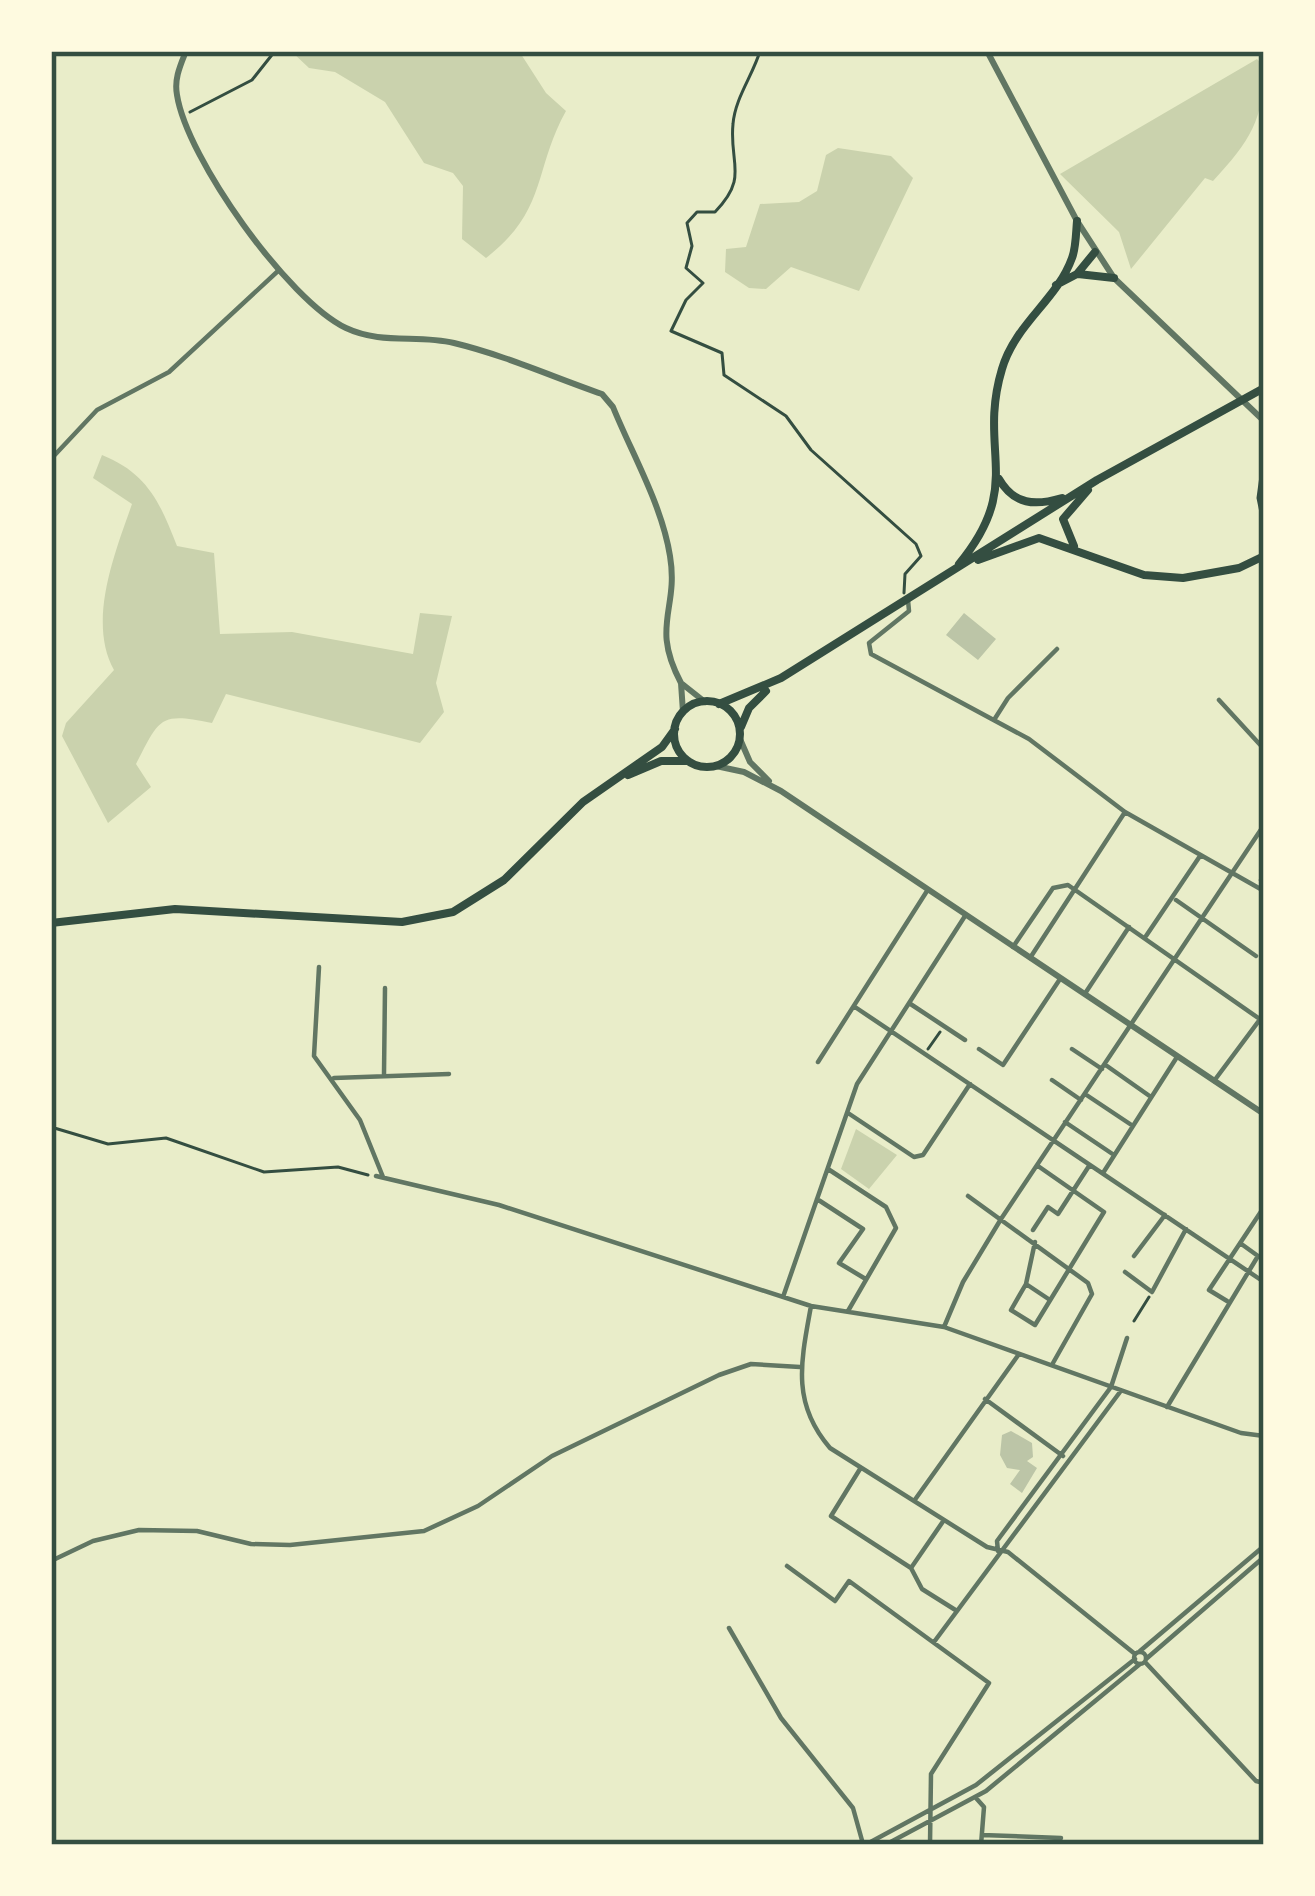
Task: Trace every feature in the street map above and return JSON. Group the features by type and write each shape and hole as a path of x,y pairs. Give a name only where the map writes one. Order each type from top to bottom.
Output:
{"main road":[{"path":"955,569 992,519 998,478 994,415 1002,368 1018,330 1072,259 1077,221"},
{"path":"1072,259 1095,252"},
{"path":"1054,285 1077,274 1095,252"},
{"path":"1077,274 1114,278"},
{"path":"51,923 175,909 427,919 478,900 610,783 662,748 683,712 704,702 719,704 781,678 1097,480 1264,388"},
{"path":"998,478 1007,493 1024,503 1041,504 1076,494"},
{"path":"1075,548 1063,519 1097,480"},
{"path":"955,569 1039,538 1144,575 1183,578 1239,568 1264,556"},
{"path":"610,783 661,761 716,766 734,753 749,708 781,678"},
{"path":"719,704 735,718 740,735"},
{"path":"675,729 679,751 689,761"}],"street":[{"path":"186,51 176,79 182,115 245,226 302,299 346,328 382,340 450,341 602,394 613,406 667,538 673,579 662,628 680,683 683,712"},
{"path":"987,51 1077,221 1114,278 1261,418"},
{"path":"51,459 97,410 169,372 278,271"},
{"path":"908,599 909,611 872,638 868,650 994,720 1125,812 1264,891"},
{"path":"994,720 1057,649"},
{"path":"680,683 704,702"},
{"path":"1219,700 1264,749"},
{"path":"740,735 751,762 781,791"},
{"path":"716,766 744,772 781,791 1264,1114"},
{"path":"1030,958 1125,812"},
{"path":"944,1327 963,1282 1001,1220 1264,825"},
{"path":"1144,938 1200,856"},
{"path":"1013,947 1053,888 1062,884 1075,890 1263,1018 1214,1081"},
{"path":"818,1062 927,891"},
{"path":"1176,900 1256,956"},
{"path":"783,1297 870,1063 965,916"},
{"path":"1084,995 1129,927"},
{"path":"319,967 314,1056 360,1120 379,1176 499,1205 811,1306 944,1327 1167,1407 1264,1436"},
{"path":"979,1049 1003,1065 1060,979"},
{"path":"384,1074 385,988"},
{"path":"909,1003 965,1040"},
{"path":"855,1007 1264,1282"},
{"path":"1072,1049 1151,1096"},
{"path":"1103,1172 1177,1057"},
{"path":"334,1078 448,1074"},
{"path":"1052,1080 1132,1126"},
{"path":"848,1112 914,1157 922,1155 970,1084"},
{"path":"1065,1122 1114,1155"},
{"path":"1033,1230 1048,1207 1058,1214 1090,1164"},
{"path":"1036,1242 1026,1284 1011,1310 1035,1325 1074,1269 1104,1211 1038,1166"},
{"path":"829,1169 871,1195 893,1216 891,1238 848,1311"},
{"path":"968,1196 1074,1269 1092,1294 1052,1366"},
{"path":"817,1199 862,1229 839,1263 864,1278"},
{"path":"1229,1303 1209,1290 1264,1208"},
{"path":"1134,1256 1165,1214"},
{"path":"1125,1271 1152,1292 1186,1229"},
{"path":"1167,1407 1258,1256 1240,1243"},
{"path":"1026,1284 1050,1300"},
{"path":"811,1306 800,1367 800,1396 811,1426 860,1468 944,1520 1008,1552 1140,1658 1256,1781 1264,1783"},
{"path":"998,1550 997,1541 1111,1387 1127,1338"},
{"path":"914,1501 1019,1354"},
{"path":"51,1561 93,1540 139,1530 197,1531 251,1544 290,1545 424,1531 478,1506 552,1456 718,1376 751,1364 800,1367"},
{"path":"934,1642 1121,1390"},
{"path":"985,1399 1069,1461"},
{"path":"860,1468 831,1516 911,1568 922,1589 957,1611"},
{"path":"911,1568 944,1520"},
{"path":"729,1628 781,1718 853,1808 864,1845 976,1785 1140,1658 1264,1546"},
{"path":"885,1845 976,1798 1264,1557"},
{"path":"787,1566 835,1600 849,1581 989,1683 931,1774 930,1845"},
{"path":"976,1798 984,1808 981,1845"},
{"path":"982,1835 1061,1838"}],"path":[{"path":"182,115 252,80 275,51"},
{"path":"760,51 732,127 738,151 735,191 716,212 698,212 687,223 692,245 686,268 703,283 686,300 671,332 722,352 724,375 786,416 811,450 916,544 921,556 901,584 908,599"},
{"path":"1264,454 1258,499 1264,527"},
{"path":"925,1054 944,1026"},
{"path":"51,1127 108,1144 166,1138 264,1172 338,1167 379,1176"},
{"path":"1134,1321 1152,1292"}],"green space":[{"path":"291,51 519,51 546,93 566,111 520,223 486,258 462,239 463,186 453,173 424,163 385,102 335,72 309,68"},
{"path":"1257,59 1264,66 1261,101 1245,141 1213,181 1205,178 1131,269 1119,232 1060,174"},
{"path":"838,148 891,156 913,178 859,291 791,267 766,289 749,288 725,272 726,249 746,247 760,204 799,202 817,191 826,155"},
{"path":"102,455 141,480 177,546 214,553 220,634 292,632 413,654 420,613 452,616 436,683 444,712 420,743 226,694 212,723 181,718 157,728 136,764 151,787 108,823 62,736 66,723 114,670 106,651 103,609 132,504 93,478"},
{"path":"856,1129 897,1155 869,1189 841,1169"}],"building":[{"path":"964,613 996,639 978,660 946,635"},
{"path":"1011,1431 1032,1443 1033,1457 1027,1461 1037,1468 1022,1493 1010,1484 1020,1470 1007,1468 1000,1455 1002,1435"}]}
